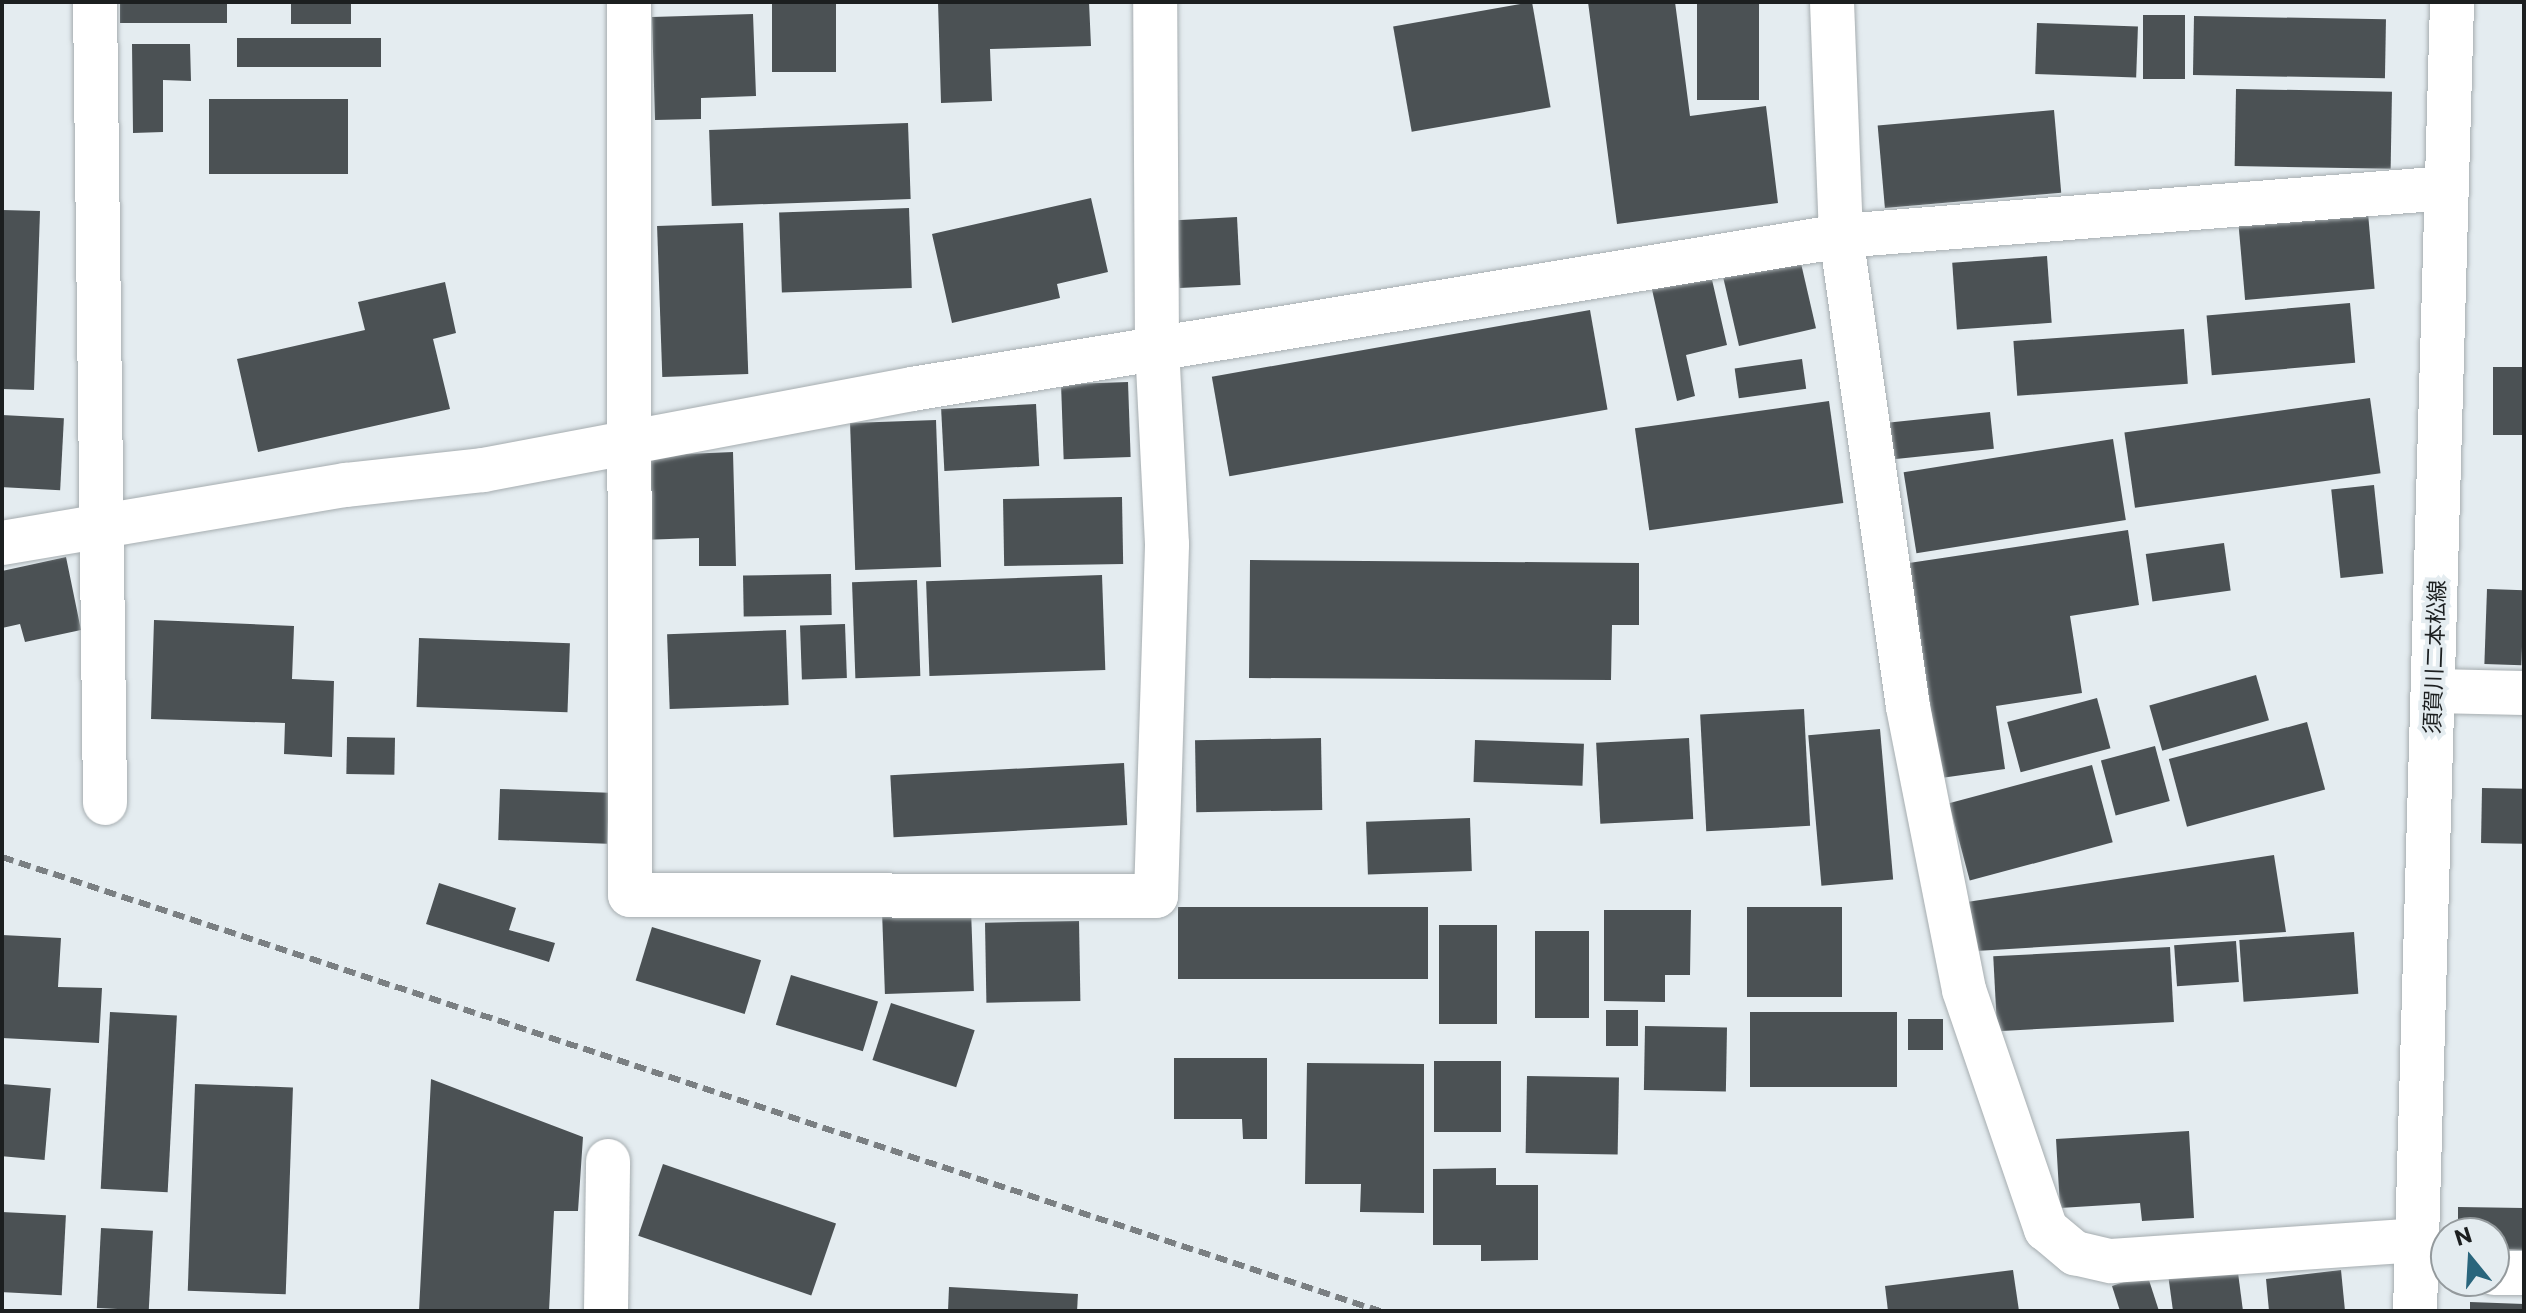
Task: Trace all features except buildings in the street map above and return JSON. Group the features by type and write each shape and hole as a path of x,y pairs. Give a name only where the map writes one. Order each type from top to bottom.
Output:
{"street":[{"path":"95,2 105,527 105,803"},
{"path":"629,2 630,895 1156,896 1167,544 1157,349 1155,2"},
{"path":"1832,2 1841,236 1908,707 1947,923 1980,1049 2046,1229 2075,1253 2111,1261 2424,1275"},
{"name":"須賀川二本松線","path":"2424,1275 2433,691 2452,2"},
{"path":"2,543 346,485 483,470 628,439 1841,236 2447,188"},
{"path":"2433,691 2524,693"},
{"path":"606,1311 608,1161"}],"railway":[{"path":"2,857 1380,1311"}]}
